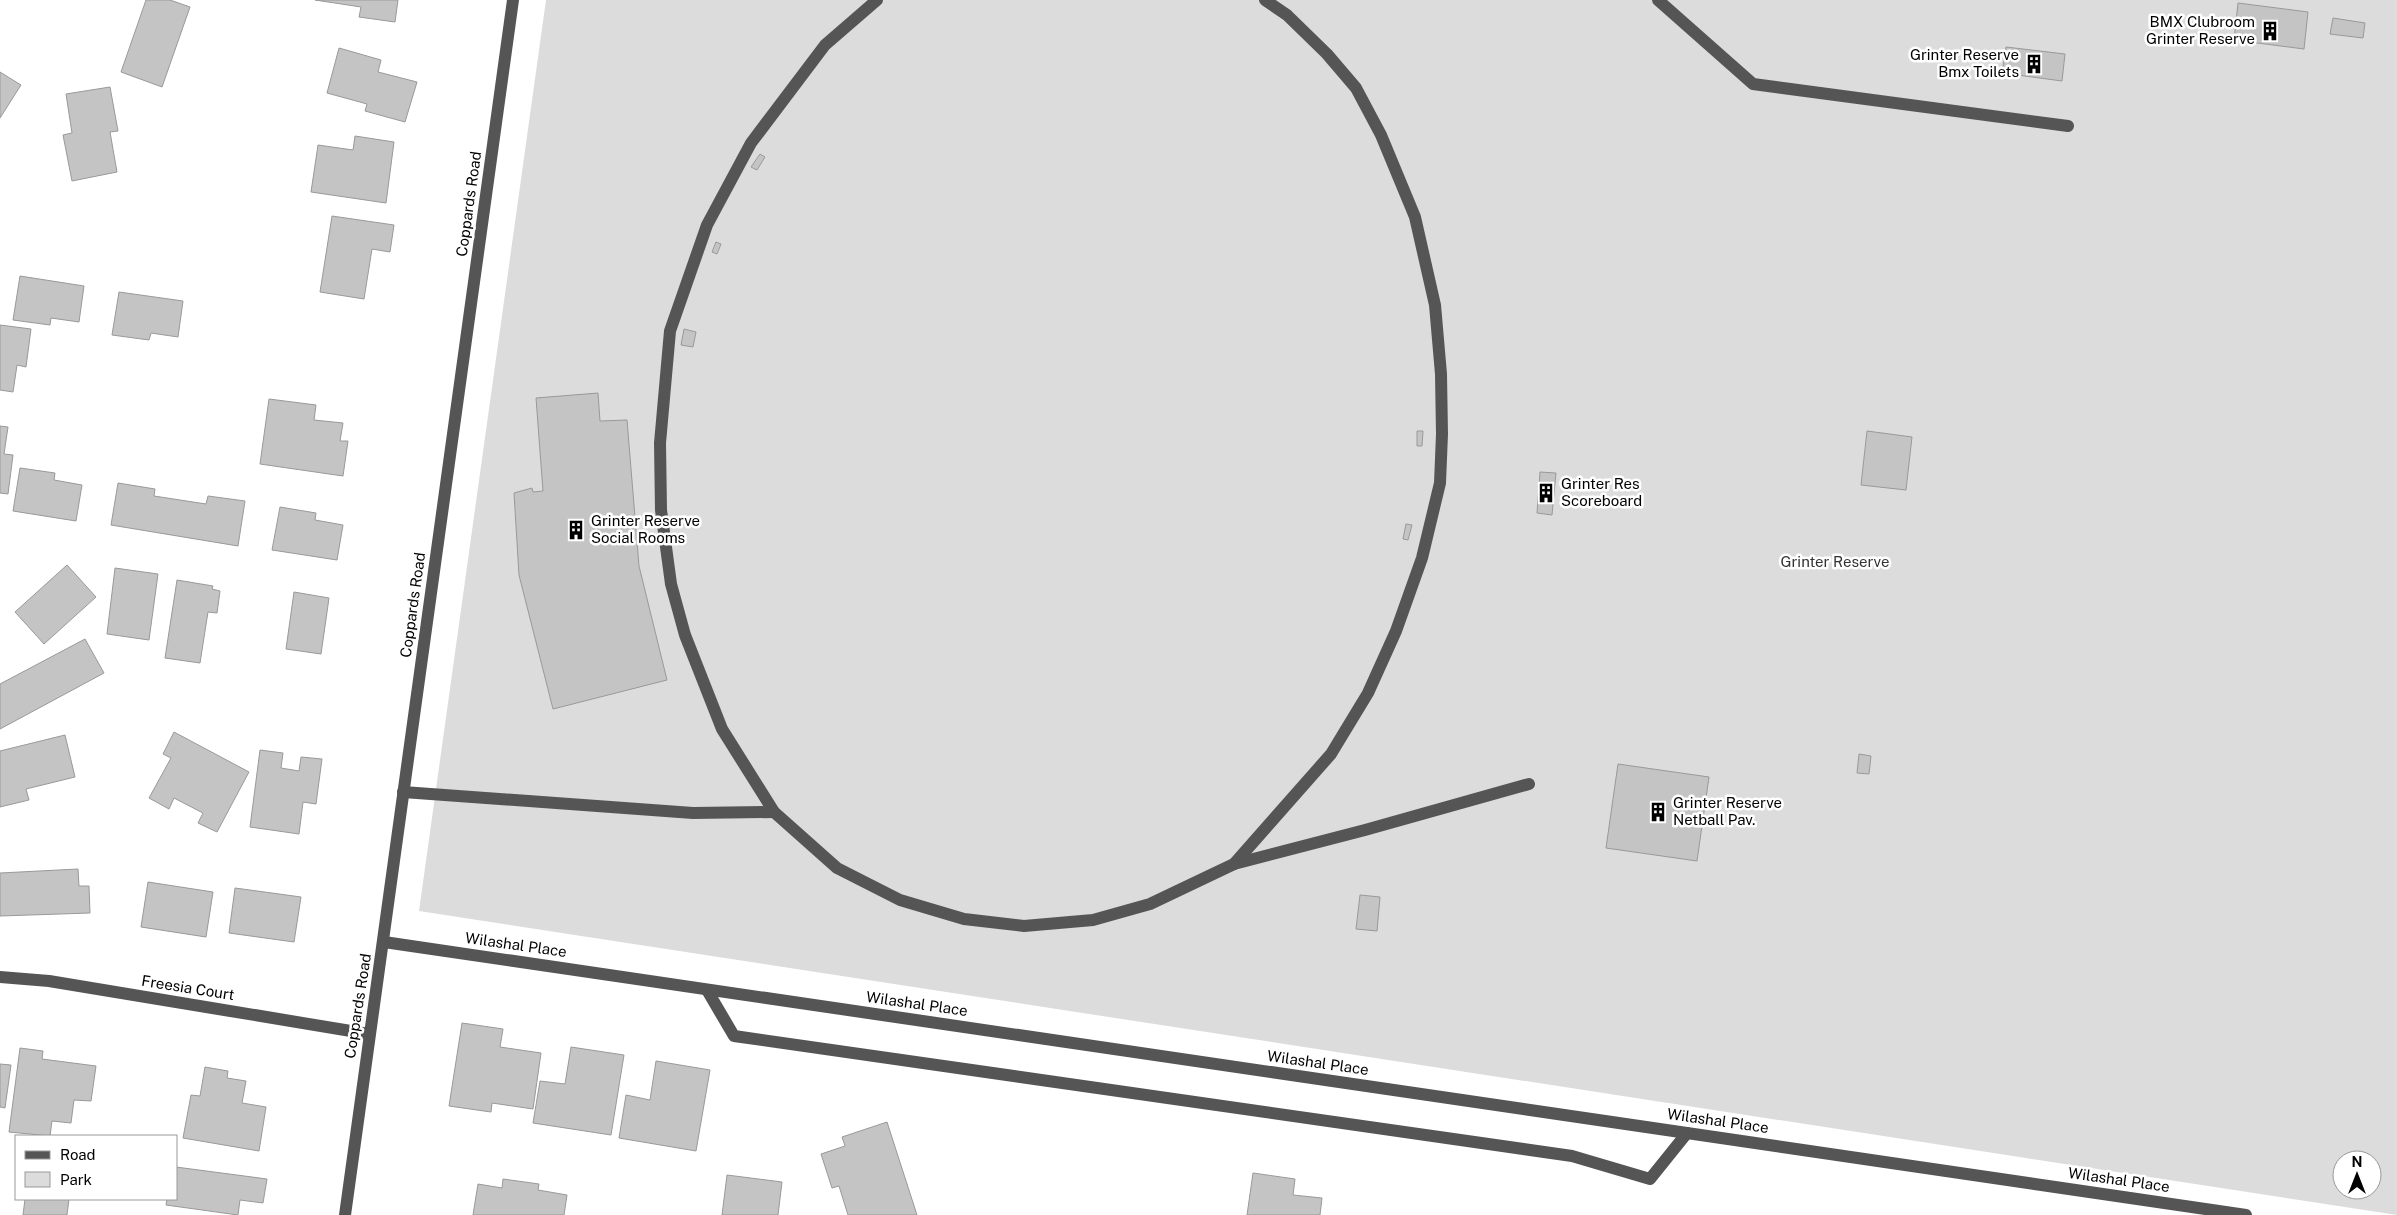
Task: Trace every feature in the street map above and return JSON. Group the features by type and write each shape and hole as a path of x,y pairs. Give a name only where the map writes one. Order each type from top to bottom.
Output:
{"street":[{"name":"Coppards Road","path":"345,1215 513,0"},
{"path":"877,0 826,45 751,143 707,225 670,331 660,443 661,510 671,584 685,635 722,729 774,812 838,868 900,900 972,920 1024,926 1093,920 1160,900 1234,864 1529,784"},
{"path":"1234,864 1331,754 1368,693 1396,631 1422,558 1440,484 1442,434 1442,374 1435,305 1415,218 1381,135 1356,88 1327,54 1287,15 1265,0"},
{"path":"1658,0 1753,84 2068,126"},
{"path":"403,792 693,813 774,812"},
{"name":"Wilashal Place","path":"384,942 2246,1215"},
{"name":"Freesia Court","path":"0,977 49,982 370,1034"},
{"path":"707,990 734,1036 1572,1156 1650,1179 1687,1133"}],"green space":[{"name":"Grinter Reserve","path":"546,0 2397,0 2397,1215 419,911"}],"building":[{"path":"146,0 170,0 190,7 162,87 121,72"},
{"path":"315,0 398,0 395,22 359,17 361,7"},
{"name":"BMX Clubroom Grinter Reserve","path":"2238,3 2308,12 2304,49 2234,40"},
{"path":"2333,18 2365,23 2363,38 2330,34"},
{"name":"Grinter Reserve Bmx Toilets","path":"2006,47 2065,54 2062,81 2002,73"},
{"path":"339,48 381,60 378,72 417,82 405,122 365,111 367,104 327,93"},
{"path":"0,72 21,85 0,118"},
{"path":"110,87 118,131 110,132 117,172 72,181 63,135 72,133 66,94"},
{"path":"355,136 394,142 386,203 311,192 318,145 353,150"},
{"path":"760,154 765,157 757,170 751,167"},
{"path":"332,216 394,225 390,252 372,249 364,299 320,292"},
{"path":"716,242 721,244 717,254 712,252"},
{"path":"20,276 84,286 79,322 51,318 50,325 13,320"},
{"path":"119,292 183,301 178,337 151,333 149,340 112,335"},
{"path":"0,325 31,329 26,367 17,365 13,392 0,390"},
{"path":"684,329 696,332 693,347 681,345"},
{"name":"Grinter Reserve Social Rooms","path":"598,393 600,421 627,420 639,566 667,680 553,709 519,575 514,493 532,488 533,492 543,491 536,398"},
{"path":"269,399 316,405 314,420 343,423 340,441 348,441 343,476 260,464"},
{"path":"0,426 8,427 4,454 13,455 8,494 0,493"},
{"path":"1417,431 1423,431 1422,446 1417,446"},
{"path":"1867,431 1912,437 1906,490 1861,485"},
{"path":"20,468 55,473 54,480 82,485 76,521 13,511"},
{"name":"Grinter Res Scoreboard","path":"1540,472 1556,473 1552,515 1537,513"},
{"path":"118,483 155,489 154,496 206,504 208,496 245,501 238,546 111,525"},
{"path":"280,507 316,513 315,520 343,525 337,560 272,550"},
{"path":"1406,524 1412,525 1408,540 1403,539"},
{"path":"67,565 96,597 44,644 15,612"},
{"path":"115,568 158,574 149,640 107,634"},
{"path":"177,580 213,586 212,589 220,591 217,613 208,612 200,663 165,658"},
{"path":"294,592 329,598 321,654 286,649"},
{"path":"85,639 104,673 0,729 0,684"},
{"path":"174,732 249,772 217,832 198,823 203,813 174,798 169,809 149,798 171,758 163,754"},
{"path":"65,735 75,777 26,789 29,800 0,807 0,751"},
{"path":"260,750 283,753 281,768 299,771 301,757 322,759 316,804 303,802 299,834 250,827"},
{"path":"1859,754 1871,756 1869,774 1857,773"},
{"name":"Grinter Reserve Netball Pav.","path":"1618,764 1709,777 1697,861 1606,848"},
{"path":"78,869 79,886 89,886 90,913 0,916 0,873"},
{"path":"148,882 213,892 206,937 141,927"},
{"path":"235,888 301,897 294,942 229,933"},
{"path":"1360,895 1380,897 1377,931 1356,929"},
{"path":"462,1023 503,1029 500,1047 541,1053 533,1109 492,1103 491,1112 449,1106"},
{"path":"571,1047 624,1055 611,1135 533,1123 540,1081 565,1084"},
{"path":"20,1048 43,1051 42,1059 96,1066 91,1101 74,1100 71,1123 52,1121 50,1135 9,1132"},
{"path":"656,1061 710,1070 696,1151 619,1138 626,1095 650,1100"},
{"path":"0,1064 11,1065 5,1108 0,1107"},
{"path":"205,1067 228,1071 227,1078 246,1081 242,1103 266,1107 259,1151 183,1138 191,1095 200,1096"},
{"path":"887,1122 917,1215 848,1215 839,1186 832,1188 821,1154 845,1146 842,1137"},
{"path":"178,1167 267,1179 263,1203 240,1200 238,1215 166,1205 167,1200 178,1200"},
{"path":"1253,1173 1295,1179 1293,1195 1322,1198 1320,1215 1247,1215"},
{"path":"727,1175 782,1182 778,1215 722,1215"},
{"path":"503,1179 539,1184 538,1190 567,1195 564,1215 473,1215 478,1184 502,1188"},
{"path":"25,1200 69,1200 67,1215 23,1215"}],"place":[{"name":"BMX Clubroom Grinter Reserve","path":"2270,31"},
{"name":"Grinter Reserve Bmx Toilets","path":"2034,64"},
{"name":"Grinter Res Scoreboard","path":"1546,493"},
{"name":"Grinter Reserve Social Rooms","path":"576,530"},
{"name":"Grinter Reserve Netball Pav.","path":"1658,812"}]}
